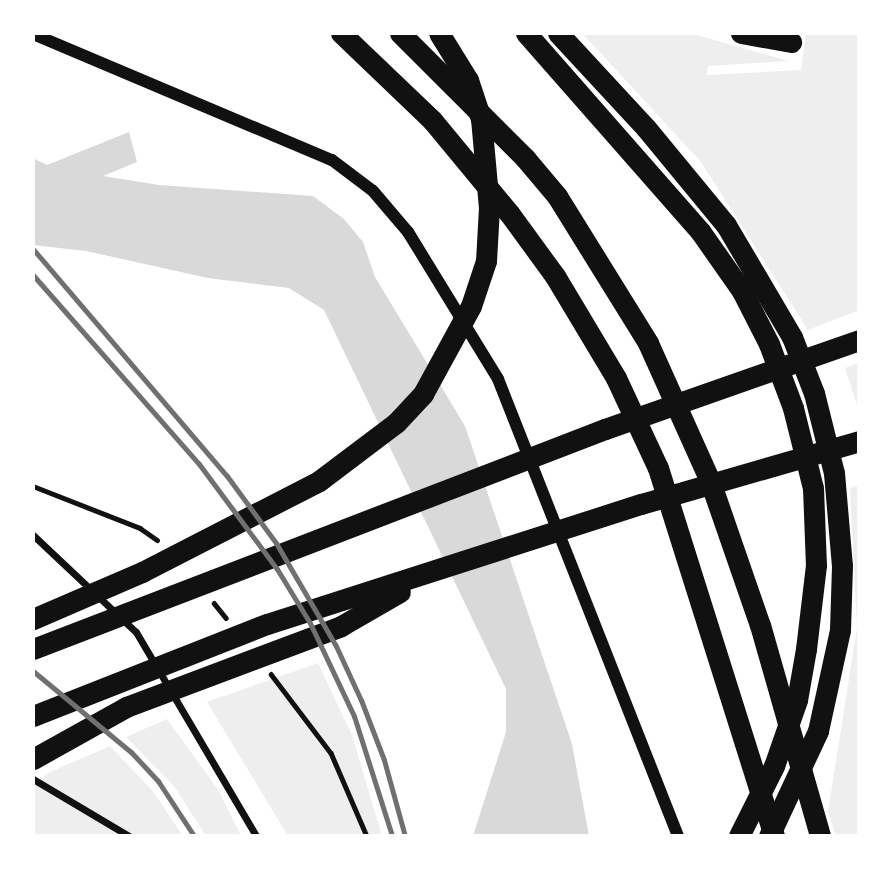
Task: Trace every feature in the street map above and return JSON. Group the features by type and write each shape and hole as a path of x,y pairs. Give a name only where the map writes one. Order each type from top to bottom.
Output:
{"highway":[{"path":"341,33 432,120 509,213 555,276 616,378 658,468 771,836"},
{"path":"400,33 525,158 556,196 648,343 710,481 760,625 820,836"},
{"path":"33,619 142,572 319,481 396,423 423,394 471,306 486,261 489,208 481,119 468,80 439,33"},
{"path":"526,33 700,231 742,291 769,344 793,408 813,488 816,565 797,700 774,766 739,836"},
{"path":"558,33 646,128 726,225 792,337 814,393 834,473 842,566 840,630 818,731 771,836"},
{"path":"741,33 791,42"},
{"path":"33,649 605,429 859,340"},
{"path":"33,716 267,624 641,504 859,441"},
{"path":"33,759 126,707 341,626 434,572"}],"street":[{"path":"33,34 332,160 373,191 408,232 498,379 678,836"},
{"path":"33,535 136,632 256,836"},
{"path":"33,779 129,836"}],"shaded area":[{"path":"582,33 690,33 789,61 708,66 707,75 801,70 806,33 859,33 859,310 808,330 701,162"},
{"path":"129,132 137,162 103,176 159,185 313,196 344,219 363,242 375,277 465,426 572,744 589,836 473,836 506,732 506,689 324,310 289,288 208,278 86,251 33,245 33,158 47,165"},
{"path":"859,363 859,411 845,368"},
{"path":"859,485 859,836 836,836 828,812 857,627 850,488"},
{"path":"318,663 352,735 382,836 288,836 207,702"},
{"path":"167,719 219,791 241,836 206,836 174,786 126,737"},
{"path":"110,746 152,790 183,836 33,836 33,785 50,772"}],"railway":[{"path":"33,249 227,476 276,543 336,646 361,700 384,760 405,836"},
{"path":"33,275 199,464 277,569 310,623 354,716 392,836"},
{"path":"33,671 131,752 158,781 194,836"}]}
